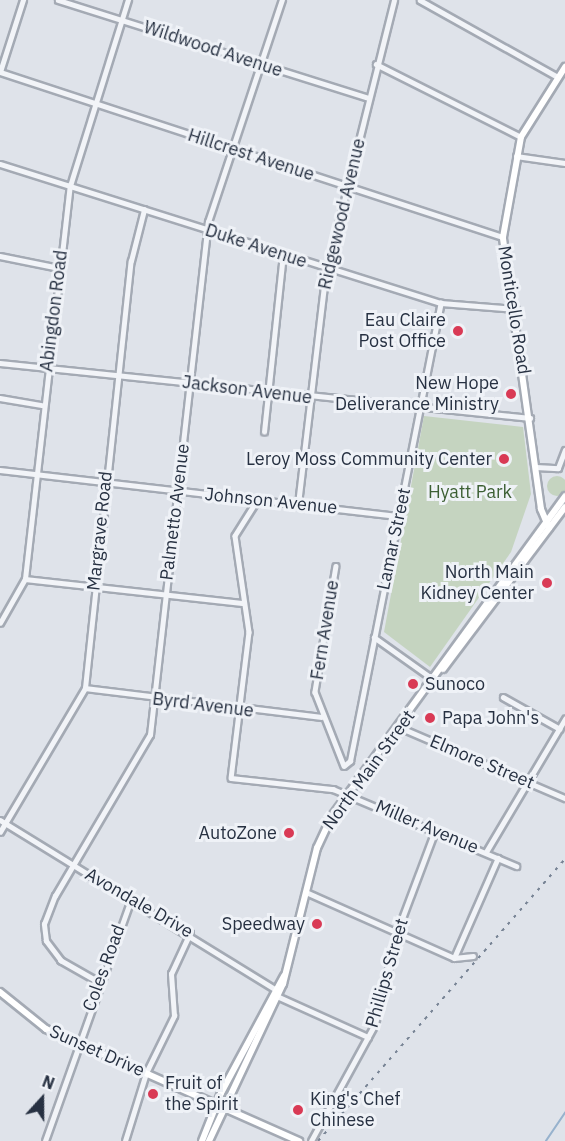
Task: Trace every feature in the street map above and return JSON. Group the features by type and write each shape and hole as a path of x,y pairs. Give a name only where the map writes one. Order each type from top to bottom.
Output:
{"main road":[{"name":"Monticello Road","path":"549,528 544,520 516,309 503,237 521,137 565,68"},
{"name":"North Main Street","path":"436,678 544,520 565,496"},
{"name":"North Main Street","path":"218,1107 277,996 322,837 349,794 565,507"},
{"name":"North Main Street","path":"202,1141 275,989 284,975"},
{"name":"Sunset Drive","path":"0,992 46,1029 299,1141"},
{"path":"209,1141 218,1107"}],"street":[{"path":"0,72 23,0"},
{"name":"Wildwood Avenue","path":"58,0 368,98"},
{"name":"Abingdon Road","path":"0,623 25,579 41,405 70,186 128,0"},
{"name":"Palmetto Avenue","path":"98,982 61,961 46,941 44,924 55,896 150,735 207,231 282,0"},
{"name":"Ridgewood Avenue","path":"298,504 328,269 376,64 394,0"},
{"path":"420,0 558,76"},
{"path":"376,64 521,137"},
{"name":"Hillcrest Avenue","path":"0,72 503,237"},
{"path":"516,156 565,163"},
{"name":"Duke Avenue","path":"0,164 441,303 516,309"},
{"name":"Margrave Road","path":"0,832 85,688 105,482 131,261 144,210"},
{"path":"264,432 283,255"},
{"path":"0,256 59,268"},
{"name":"Lamar Street","path":"340,763 350,761 441,303"},
{"name":"Jackson Avenue","path":"0,363 118,374 268,393 530,418"},
{"path":"0,398 41,405"},
{"path":"536,468 558,468 565,450"},
{"name":"Johnson Avenue","path":"0,470 399,516"},
{"path":"239,710 249,632 242,603 235,536 257,501"},
{"name":"Fern Avenue","path":"336,566 315,692 321,717 340,763"},
{"path":"25,579 242,603"},
{"path":"374,637 436,678"},
{"name":"Byrd Avenue","path":"85,688 239,710 321,717"},
{"path":"503,697 561,729"},
{"name":"Miller Avenue","path":"239,710 231,778 349,794 516,866"},
{"path":"486,852 531,782 565,718"},
{"name":"Elmore Street","path":"399,727 565,798"},
{"name":"Avondale Drive","path":"0,820 190,933 275,989"},
{"name":"Phillips Street","path":"311,1141 368,1037 397,932 435,831"},
{"path":"454,958 498,858"},
{"path":"306,892 454,958 473,957"},
{"name":"Coles Road","path":"45,1141 98,982 131,898"},
{"path":"125,1141 146,1073 174,1016 171,974 190,933"},
{"path":"277,996 368,1037"}],"green space":[{"name":"Hyatt Park","path":"424,416 523,427 531,494 511,552 430,667 384,632"},
{"path":"557,476 564,479 567,486 564,493 557,496 550,493 547,486 550,479"}],"waterway":[{"path":"546,1141 565,1113"}],"railway":[{"path":"318,1141 565,859"}],"place":[{"name":"Eau Claire Post Office","path":"458,331"},
{"name":"New Hope Deliverance Ministry","path":"511,394"},
{"name":"Leroy Moss Community Center","path":"504,459"},
{"name":"North Main Kidney Center","path":"547,583"},
{"name":"Sunoco","path":"413,684"},
{"name":"Papa John's","path":"430,718"},
{"name":"AutoZone","path":"289,833"},
{"name":"Speedway","path":"317,924"},
{"name":"Fruit of the Spirit","path":"153,1094"},
{"name":"King's Chef Chinese","path":"298,1110"}]}
